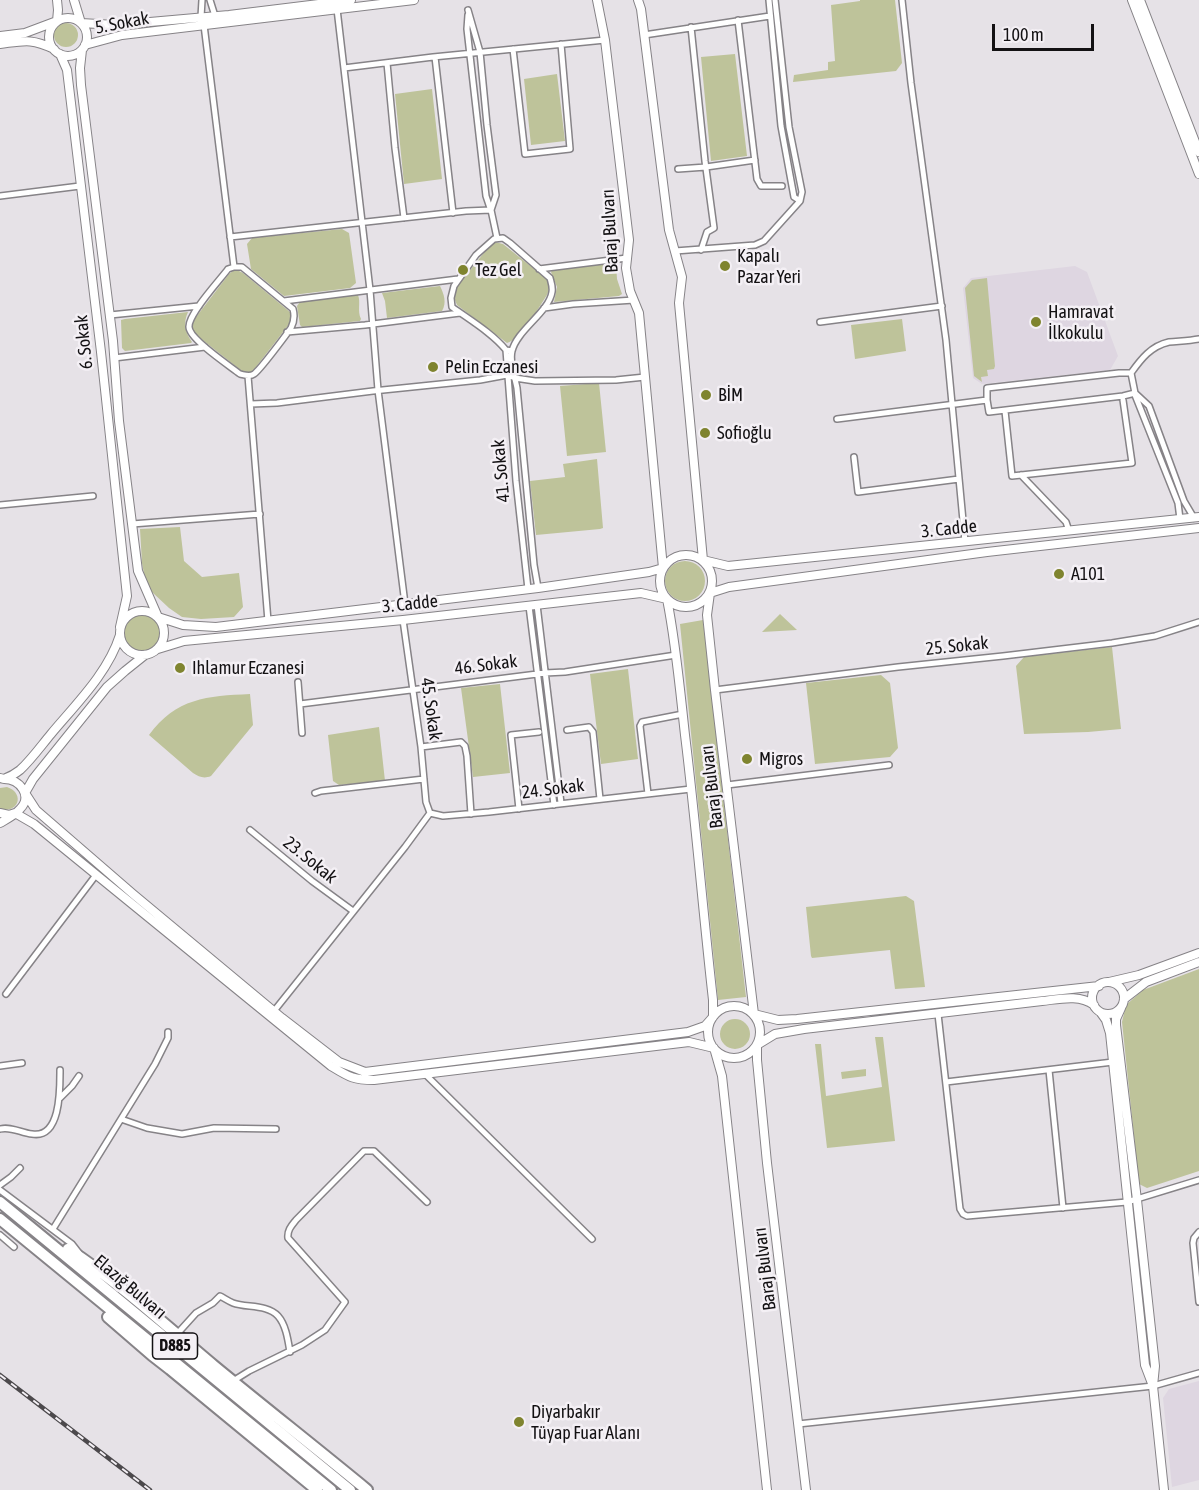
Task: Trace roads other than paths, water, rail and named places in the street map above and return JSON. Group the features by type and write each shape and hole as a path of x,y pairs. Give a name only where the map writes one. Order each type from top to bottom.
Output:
{"highway":[{"name":"Elazığ Bulvarı","path":"0,1202 350,1490"},
{"name":"Elazığ Bulvarı","path":"0,1219 331,1490"},
{"path":"26,1222 83,1259 367,1490"},
{"path":"71,1277 107,1316 317,1490"}],"main road":[{"path":"57,0 57,21 52,26 49,38 57,52"},
{"path":"0,44 25,40 39,42 57,52 71,56 83,48 87,39 85,27 81,22 74,0"},
{"name":"5. Sokak","path":"81,22 116,25 203,21 269,14 351,0"},
{"name":"5. Sokak","path":"335,4 414,0"},
{"name":"Baraj Bulvarı","path":"597,0 606,40 629,240 626,268 630,291 639,313 663,568"},
{"path":"638,0 669,230 682,277 679,303 703,560"},
{"path":"1132,0 1199,174"},
{"path":"1140,0 1199,152"},
{"name":"5. Sokak","path":"83,48 122,35 203,21 215,16 269,14"},
{"path":"0,36 25,33 69,18 81,22"},
{"name":"6. Sokak","path":"83,48 80,68 81,85 110,315 119,422 138,571 158,617"},
{"name":"6. Sokak","path":"1,779 18,771 88,690 109,660 116,646 127,596 67,70 57,52"},
{"name":"3. Cadde","path":"703,560 728,566 1196,517"},
{"name":"3. Cadde","path":"710,592 729,587 987,552 1199,528"},
{"path":"686,554 703,560 712,575 710,592 705,599 690,607 673,604 662,592 660,575 663,568 677,556 686,554"},
{"name":"3. Cadde","path":"158,617 183,625 216,627 538,588 663,568"},
{"name":"Baraj Bulvarı","path":"710,592 707,615 754,1014"},
{"name":"3. Cadde","path":"158,649 184,640 402,620 641,593 667,599"},
{"name":"Baraj Bulvarı","path":"667,599 692,789 713,1017"},
{"path":"146,611 158,617 165,630 165,637 158,649 152,653 138,655 125,648 121,642 120,631 123,621 133,612 146,611"},
{"path":"0,823 24,805 25,793 33,779 107,687 145,655"},
{"path":"1,779 15,781 19,784 36,810 274,1011 339,1062 365,1072 688,1032 705,1026 718,1011 733,1005 748,1009 759,1021 761,1029 758,1045"},
{"path":"0,813 9,815 15,813 34,824 331,1066 357,1080 374,1080 689,1042 714,1048"},
{"path":"754,1014 778,1020 797,1019 1099,986 1139,975 1199,953"},
{"path":"1164,1490 1153,1386 1155,1366 1116,1018 1124,999 1146,982 1199,962"},
{"path":"1108,982 1121,990 1124,999"},
{"path":"1094,1005 1093,994 1099,986"},
{"path":"713,1017 709,1024 710,1041 720,1054 736,1058 752,1052 758,1045 775,1034 786,1032 1076,998 1084,999 1094,1005 1106,1020 1110,1033 1145,1365 1153,1386"},
{"path":"1101,1013 1112,1014 1121,1008"},
{"name":"Baraj Bulvarı","path":"758,1045 767,1163 806,1490"},
{"name":"Baraj Bulvarı","path":"714,1048 722,1076 767,1490"}],"street":[{"path":"202,0 234,267"},
{"path":"210,0 215,16"},
{"path":"769,0 781,126 794,197 800,201"},
{"path":"675,251 755,245 764,241 800,201 802,192 789,128 775,0"},
{"path":"902,0 911,83 942,306 965,542"},
{"path":"335,4 370,290 378,390 405,604"},
{"path":"491,210 496,195 480,52 468,10 467,29 486,196 497,238"},
{"path":"644,34 770,16"},
{"path":"738,20 757,178 761,186 782,186"},
{"path":"691,27 714,228 707,232 701,250"},
{"path":"344,68 606,40"},
{"path":"513,49 525,154 570,149 561,44"},
{"path":"435,57 453,213"},
{"path":"387,63 404,218"},
{"path":"678,169 755,160"},
{"path":"0,196 80,186"},
{"path":"230,237 491,210"},
{"path":"503,238 539,269 550,278 552,293 544,308 509,351 452,307 451,298 458,279 476,255 494,239 503,238"},
{"path":"539,269 627,258"},
{"path":"234,267 242,267 284,301 293,309 295,316 291,327 258,370 248,376 240,374 205,347 195,338 189,327 199,306 228,269 234,267"},
{"path":"284,301 458,279"},
{"path":"544,308 634,300"},
{"path":"110,315 199,306"},
{"path":"820,322 942,306"},
{"path":"287,332 460,313"},
{"path":"1180,519 1178,503 1135,393 1131,373 1144,356 1159,346 1170,342 1199,339"},
{"path":"114,358 205,347"},
{"name":"41. Sokak","path":"509,351 507,375 528,589"},
{"name":"41. Sokak","path":"509,351 515,378 538,588"},
{"path":"1131,373 1096,374 992,386 987,388 989,412 1135,393"},
{"path":"251,404 277,404 507,375 535,381 615,380 645,377"},
{"path":"248,376 268,621"},
{"path":"1135,393 1149,406 1184,501 1196,517"},
{"path":"837,418 987,400"},
{"path":"1005,411 1012,476 1132,463 1123,400"},
{"path":"854,457 858,492 959,479"},
{"path":"1021,475 1066,522 1069,531"},
{"path":"0,505 93,496"},
{"path":"132,524 260,514"},
{"path":"533,605 545,673 561,803"},
{"path":"533,605 537,674 554,805"},
{"name":"45. Sokak","path":"402,620 421,747 426,802 430,813"},
{"name":"25. Sokak","path":"715,690 1112,643 1155,636 1199,622"},
{"name":"46. Sokak","path":"300,704 565,672 676,655"},
{"path":"298,682 302,733"},
{"path":"648,794 640,726 642,722 683,714"},
{"path":"567,730 589,727 593,732 600,799"},
{"path":"519,808 511,735 539,732"},
{"path":"421,747 461,742 465,746 471,814"},
{"path":"727,785 889,765"},
{"path":"315,793 424,779"},
{"name":"24. Sokak","path":"430,813 443,816 471,814 692,789"},
{"path":"274,1011 430,813"},
{"name":"23. Sokak","path":"250,831 353,911"},
{"path":"6,994 96,875"},
{"path":"938,1014 960,1209 963,1214 967,1216 1127,1202 1199,1180"},
{"path":"53,1229 156,1064 168,1038 168,1032"},
{"path":"946,1082 1113,1062"},
{"path":"0,1066 22,1063"},
{"path":"0,1129 10,1128 37,1135 50,1128 59,1099 60,1070"},
{"path":"1049,1070 1063,1208"},
{"path":"425,1074 592,1239"},
{"path":"59,1099 79,1076"},
{"path":"121,1119 147,1128 182,1134 214,1128 276,1129"},
{"path":"233,1381 290,1352 325,1330 345,1302 288,1238 287,1233 296,1220 364,1150 374,1151 427,1202"},
{"path":"0,1185 20,1168"},
{"path":"0,1190 72,1244 83,1259"},
{"path":"1199,1232 1193,1243 1199,1302"},
{"path":"0,1235 14,1247"},
{"path":"177,1334 196,1312 213,1303 220,1296 234,1304 273,1312 282,1324 290,1352"},
{"path":"798,1424 1153,1386 1199,1373"}],"railway":[{"path":"0,1375 150,1490"}],"place":[{"name":"Kapalı Pazar Yeri","path":"725,266"},
{"name":"Tez Gel","path":"463,270"},
{"name":"Hamravat İlkokulu","path":"1036,322"},
{"name":"Pelin Eczanesi","path":"433,367"},
{"name":"BİM","path":"706,395"},
{"name":"Sofioğlu","path":"705,433"},
{"name":"A101","path":"1059,574"},
{"name":"Ihlamur Eczanesi","path":"180,668"},
{"name":"Migros","path":"747,759"},
{"name":"Diyarbakır Tüyap Fuar Alanı","path":"519,1422"}]}
